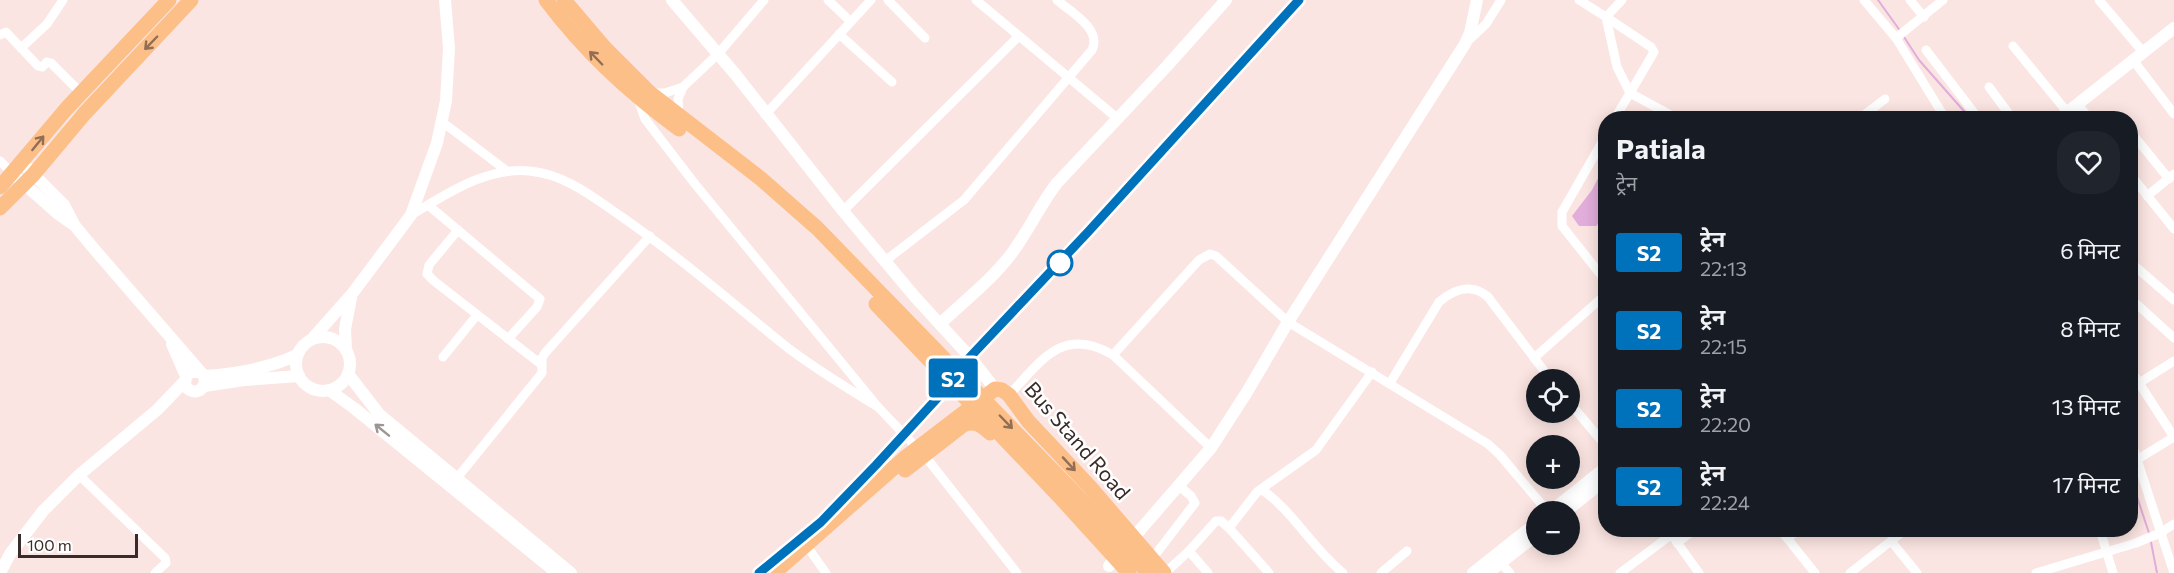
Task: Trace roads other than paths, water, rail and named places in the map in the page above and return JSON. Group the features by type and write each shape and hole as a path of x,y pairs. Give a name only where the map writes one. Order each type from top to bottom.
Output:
{"main road":[{"path":"0,208 81,93 169,0"},
{"path":"0,188 23,174 85,113 190,0"},
{"path":"546,0 595,58 644,96 760,178 817,228 1096,515 1150,566"},
{"path":"564,0 644,96"},
{"path":"683,124 807,232 1059,495 1129,573"},
{"name":"Bus Stand Road","path":"788,573 909,467 921,452 994,390 1002,390 1010,394 1028,421 1090,487 1134,539 1150,566 1165,573"},
{"name":"Bus Stand Road","path":"921,452 963,425 970,422 981,424 1065,512 1112,570"},
{"path":"774,573 880,478 921,452"}],"street":[{"path":"21,48 47,24 64,0"},
{"path":"445,0 449,48 446,101 429,167 411,215 352,294 312,339 305,343 297,355 296,369 304,383 311,388 329,390 354,408 557,573"},
{"path":"672,0 843,211 970,357 994,390"},
{"path":"683,124 678,99 683,87 718,54 764,0"},
{"path":"828,0 850,21"},
{"path":"765,115 870,0"},
{"path":"888,0 925,38"},
{"path":"976,0 1117,118"},
{"path":"885,261 964,200 1092,50 1095,39 1088,27 1057,0"},
{"path":"940,324 997,271 1022,239 1045,198 1226,0"},
{"path":"1112,570 1134,539 1211,448 1247,392 1288,322 1465,44 1470,33 1477,0"},
{"path":"1465,44 1486,24 1501,0"},
{"path":"1579,0 1654,52 1619,111"},
{"path":"1606,17 1622,0"},
{"path":"1864,0 1902,34 1941,111"},
{"path":"1910,0 1924,17"},
{"path":"1902,34 1943,0"},
{"path":"2099,0 2143,52"},
{"path":"1606,17 1617,67 1630,93 1663,111"},
{"path":"2070,111 2174,28"},
{"path":"0,35 6,32 40,67 47,62 51,63 81,93"},
{"path":"839,34 892,82"},
{"path":"843,211 1019,36"},
{"path":"2013,46 2060,111"},
{"path":"1926,50 1973,111"},
{"path":"2133,60 2174,114"},
{"path":"683,87 644,96 645,119 878,407 921,452 1017,573"},
{"path":"1989,87 2007,111"},
{"path":"1869,111 1885,99"},
{"path":"2078,105 2083,111"},
{"path":"441,121 507,171"},
{"path":"2138,140 2171,177 2147,196"},
{"path":"1598,150 1563,212 1561,220 1566,232 1598,271"},
{"path":"0,161 23,174 64,205 75,225 183,350 194,381"},
{"path":"411,215 469,182 487,175 507,171 529,171 552,175 567,181 650,236 786,346 827,376 878,407"},
{"path":"2138,184 2174,229"},
{"path":"428,205 540,299 537,307 508,339"},
{"path":"458,230 429,266 427,274 542,365"},
{"path":"457,478 542,372 544,353 650,236"},
{"path":"1113,355 1199,260 1210,254 1216,256 1288,322 1495,449 1540,501"},
{"path":"2138,269 2174,300"},
{"path":"1390,383 1439,302 1447,295 1464,288 1474,289 1488,297 1542,369"},
{"path":"329,390 340,385 348,374 350,366 345,329 352,294"},
{"path":"1534,358 1598,302"},
{"path":"2138,305 2174,338"},
{"path":"442,357 477,315"},
{"path":"312,339 327,337 341,343 346,349"},
{"path":"1010,394 1047,354 1058,347 1085,344 1101,348 1113,355 1211,448"},
{"path":"0,573 5,557 44,511 79,475 157,410 172,405 194,381 273,366 297,355"},
{"path":"2174,361 2139,383 2174,437 2138,459 2156,534 2174,573"},
{"path":"1229,528 1261,489 1316,450 1372,372"},
{"path":"348,374 380,414 571,573"},
{"path":"194,381 299,376"},
{"path":"1580,415 1598,437"},
{"path":"2165,422 2174,415"},
{"path":"1563,501 1598,474"},
{"path":"79,475 165,558 166,564 155,573"},
{"path":"1150,566 1195,502 1179,486"},
{"path":"1579,501 1598,486"},
{"path":"1261,489 1286,509 1332,563 1344,573"},
{"path":"1165,573 1190,551 1216,521 1221,521 1269,573"},
{"path":"2036,573 2136,543 2174,524"},
{"path":"1488,573 1498,559 1526,532"},
{"path":"1620,573 1663,537"},
{"path":"1673,537 1699,573"},
{"path":"1677,543 1685,537"},
{"path":"1851,573 1897,537"},
{"path":"2102,537 2113,573"},
{"path":"1787,538 1815,573"},
{"path":"1473,573 1526,541"},
{"path":"1892,541 1917,573"},
{"path":"1190,551 1208,573"},
{"path":"1381,573 1407,551"},
{"path":"811,552 826,573"},
{"path":"1498,559 1510,573"}],"waterway":[{"path":"1878,0 1901,32"},
{"path":"1904,37 1919,60 1964,111"},
{"path":"2138,500 2149,533"},
{"path":"2151,542 2157,573"}],"railway":[{"path":"759,573 821,522 876,465 942,393 970,357 1088,232 1299,0"}],"train":[{"name":"S2","path":"759,573 821,522 876,465 942,393 970,357 1088,232 1299,0"}]}
